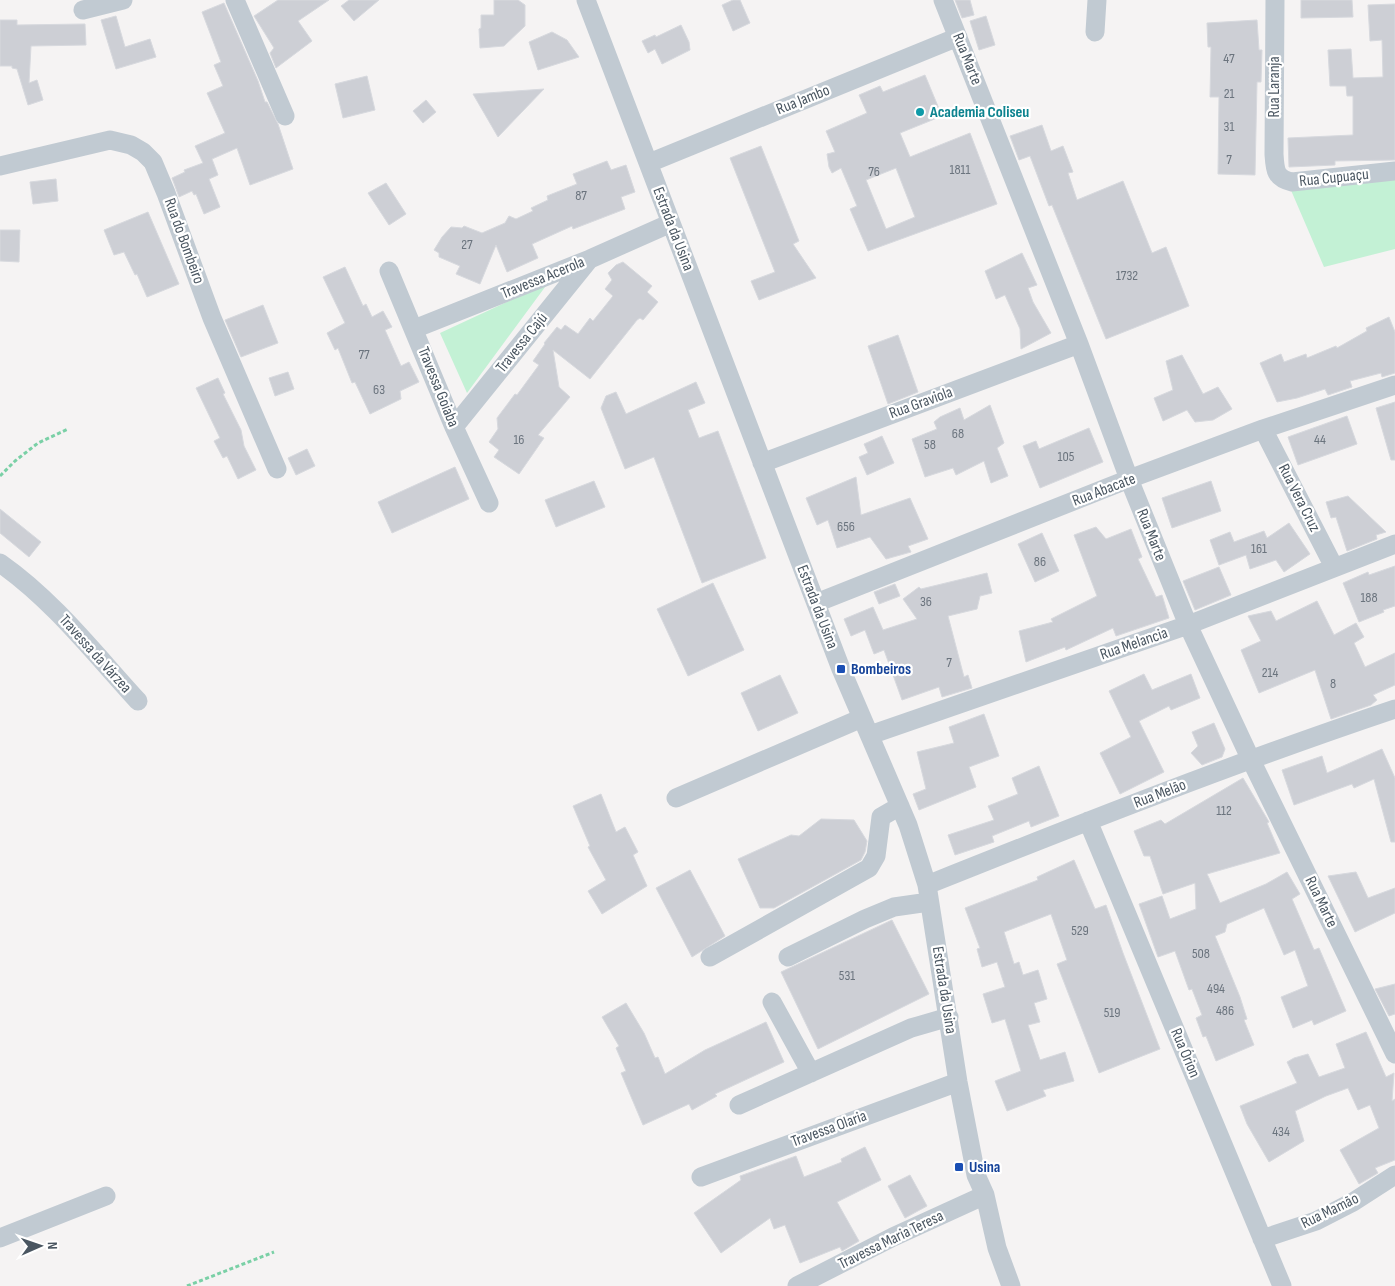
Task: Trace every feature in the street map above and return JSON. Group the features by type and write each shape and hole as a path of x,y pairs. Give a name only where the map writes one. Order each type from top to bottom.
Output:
{"street":[{"path":"83,10 123,0"},
{"path":"235,0 285,116"},
{"name":"Estrada da Usina","path":"586,0 841,669 900,806 928,894 958,1082 976,1175 985,1195 997,1248 1011,1286"},
{"name":"Rua Marte","path":"943,0 1079,344 1129,480 1188,626 1251,760 1395,1054"},
{"path":"1095,32 1097,0"},
{"name":"Rua Laranja","path":"1275,0 1274,154 1277,174"},
{"name":"Rua Jambo","path":"649,163 958,37"},
{"name":"Rua do Bombeiro","path":"0,166 110,140 131,145 143,152 152,162 166,193 212,318 276,469"},
{"name":"Rua Cupuaçu","path":"1277,174 1283,180 1292,182 1395,171"},
{"name":"Travessa Acerola","path":"414,329 590,259 671,223"},
{"name":"Travessa Cajú","path":"454,427 590,259"},
{"name":"Travessa Goiaba","path":"389,271 454,427 489,503"},
{"name":"Rua Graviola","path":"762,463 1079,344"},
{"name":"Rua Abacate","path":"816,603 1263,429 1395,385"},
{"name":"Rua Vera Cruz","path":"1263,429 1334,567"},
{"name":"Rua Melancia","path":"676,798 866,727 1188,626 1395,544"},
{"name":"Travessa da Várzea","path":"0,563 15,573 53,608 138,701"},
{"name":"Rua Melão","path":"788,957 865,919 928,894 1088,821 1251,760 1394,711"},
{"path":"710,957 869,868 876,856 881,817 900,806"},
{"name":"Rua Órion","path":"1088,821 1282,1286"},
{"path":"772,1002 811,1073"},
{"path":"739,1105 911,1028 949,1017"},
{"name":"Travessa Olaria","path":"702,1177 958,1082"},
{"name":"Rua Mamão","path":"1262,1239 1316,1221 1353,1202 1395,1175"},
{"name":"Travessa Maria Teresa","path":"798,1286 893,1237 985,1195"},
{"path":"0,1238 106,1196"}],"path":[{"path":"0,476 14,461 38,443 68,429"},
{"path":"187,1286 274,1252"}],"green space":[{"path":"1395,165 1395,249 1324,267 1284,174"},
{"path":"548,283 467,393 440,333"}],"building":[{"path":"278,0 329,0 298,21 312,41 276,68 270,53 274,48 254,16"},
{"path":"349,0 379,0 354,21 341,6"},
{"path":"494,0 518,0 525,5 525,26 504,46 480,48 479,29 481,28 481,15 494,15"},
{"path":"733,0 740,0 750,23 733,31 722,5"},
{"path":"955,0 970,0 974,15 962,18"},
{"path":"1301,0 1352,0 1353,17 1301,18"},
{"path":"224,3 258,81 265,102 267,102 278,124 293,169 250,185 237,148 212,159 218,175 209,179 220,207 204,214 196,194 194,195 192,191 179,197 172,178 185,172 184,170 203,163 195,146 225,133 207,93 223,86 214,65 221,62 202,12"},
{"path":"1395,4 1395,160 1335,161 1335,165 1289,167 1288,138 1353,135 1353,96 1347,96 1346,86 1330,86 1328,50 1351,49 1353,78 1383,77 1382,40 1370,41 1368,5"},
{"path":"116,16 125,47 150,39 156,57 116,69 101,20"},
{"path":"986,16 995,45 979,50 970,21"},
{"path":"0,20 17,20 17,25 85,24 86,45 31,46 29,83 37,80 43,100 28,105 17,69 12,68 12,66 0,66"},
{"path":"1257,20 1259,50 1262,50 1261,82 1257,82 1255,175 1218,174 1219,97 1210,97 1211,47 1208,47 1207,23"},
{"path":"681,25 689,42 690,50 662,64 655,49 648,53 642,41 655,35 656,37"},
{"path":"552,32 567,40 579,57 538,70 529,42"},
{"path":"925,75 942,116 900,133 910,157 970,133 997,204 868,251 850,209 857,206 841,168 832,173 829,167 827,154 835,152 826,131 867,113 859,95 880,86 883,92","holes":["896,168 915,217 886,229 866,180"]},
{"path":"367,76 375,110 343,118 335,84"},
{"path":"544,89 498,137 473,94"},
{"path":"426,100 436,112 423,123 413,111"},
{"path":"1042,125 1051,151 1063,146 1073,172 1068,173 1077,200 1123,181 1152,253 1166,247 1189,306 1106,339 1052,205 1049,206 1030,156 1019,160 1010,136"},
{"path":"761,146 799,241 793,244 816,278 759,300 751,281 775,272 730,158"},
{"path":"607,161 611,170 626,165 635,192 621,197 625,209 573,229 572,226 532,244 538,258 507,272 496,245 480,284 456,274 460,266 439,257 439,253 434,250 451,227 462,228 464,226 482,233 505,223 509,216 516,219 533,211 531,208 548,200 547,196 577,184 573,174"},
{"path":"56,179 58,201 33,204 30,182"},
{"path":"386,183 406,214 389,225 368,193"},
{"path":"148,212 179,284 147,297 137,274 135,275 124,252 114,255 104,230"},
{"path":"0,230 20,230 19,262 0,261"},
{"path":"1022,253 1037,285 1028,288 1033,302 1051,333 1021,349 1020,329 1005,295 996,299 985,271"},
{"path":"623,262 652,286 647,292 658,302 643,320 640,318 637,320 590,379 553,350 559,387 570,397 538,435 544,438 519,474 494,457 499,450 489,442 498,429 497,418 539,365 533,361 557,327 561,330 565,325 578,334 590,318 593,321 613,296 605,289 612,280 608,273 616,265"},
{"path":"345,267 363,306 366,304 372,317 383,311 392,327 385,330 401,366 409,362 419,382 400,391 401,399 370,414 355,382 352,383 338,348 335,350 327,333 345,323 323,277"},
{"path":"263,305 278,343 241,357 225,320"},
{"path":"1389,317 1395,332 1395,373 1382,377 1381,373 1350,381 1352,387 1328,395 1325,389 1277,402 1260,363 1281,354 1284,362 1306,354 1307,358 1336,346 1337,348 1367,331 1366,328"},
{"path":"898,335 918,392 888,404 868,346"},
{"path":"1182,355 1203,394 1218,387 1232,409 1213,420 1195,422 1187,410 1163,421 1154,398 1173,390 1166,361"},
{"path":"288,372 294,389 275,396 269,378"},
{"path":"218,378 225,393 223,394 241,430 244,446 256,470 238,479 227,456 223,458 214,441 220,438 196,388"},
{"path":"696,382 705,403 688,410 699,438 718,431 766,558 702,583 654,457 625,469 601,408 606,396 616,392 626,414"},
{"path":"1395,402 1395,460 1391,460 1376,408"},
{"path":"990,405 1004,443 997,448 1008,476 991,483 984,461 956,475 953,468 925,477 912,439 937,429 934,422 940,417 960,408 964,420"},
{"path":"1347,416 1357,444 1298,465 1288,437"},
{"path":"1089,428 1103,462 1040,488 1023,446 1036,441 1039,449"},
{"path":"882,436 894,463 867,475 859,457 868,453 864,444"},
{"path":"307,449 315,466 296,475 288,458"},
{"path":"455,467 469,499 392,533 378,502"},
{"path":"856,477 861,515 910,498 928,539 908,546 911,552 886,559 870,537 837,548 828,520 817,525 806,498"},
{"path":"594,481 605,507 556,527 545,500"},
{"path":"1211,481 1221,511 1172,528 1162,498"},
{"path":"1348,496 1386,532 1376,535 1377,539 1347,551 1336,517 1331,518 1326,502"},
{"path":"0,509 41,542 29,557 0,533"},
{"path":"1289,523 1310,554 1284,572 1276,560 1250,569 1246,555 1219,565 1210,540 1230,532 1234,542 1264,531 1267,538"},
{"path":"1096,527 1106,539 1131,529 1142,557 1138,559 1156,597 1162,595 1169,618 1116,636 1113,628 1066,650 1065,647 1026,662 1019,631 1053,622 1051,619 1097,596 1074,535"},
{"path":"1042,533 1059,571 1035,582 1018,544"},
{"path":"1395,566 1395,606 1359,622 1343,583 1368,572 1369,575"},
{"path":"1219,567 1231,595 1195,610 1183,581"},
{"path":"987,573 992,593 980,596 977,609 948,616 964,677 968,675 972,688 942,697 939,687 902,700 884,650 874,654 865,630 851,636 844,619 873,607 883,630 917,619 903,599 919,587 921,589"},
{"path":"713,583 744,650 688,676 657,609"},
{"path":"895,584 900,596 879,604 874,592"},
{"path":"1317,601 1334,635 1356,623 1364,637 1354,643 1365,667 1395,653 1395,685 1373,695 1377,700 1371,705 1331,719 1315,670 1259,693 1241,650 1261,641 1248,616 1271,611 1276,621"},
{"path":"1144,674 1152,690 1191,674 1200,698 1171,710 1169,706 1139,721 1164,772 1120,794 1100,753 1131,737 1109,691"},
{"path":"780,675 798,713 758,731 741,693"},
{"path":"984,714 999,756 969,767 976,787 919,810 913,794 926,789 917,752 954,743 949,727"},
{"path":"1214,723 1225,749 1222,757 1202,765 1191,753 1198,746 1192,732"},
{"path":"1382,749 1395,778 1395,842 1391,842 1374,779 1354,788 1352,784 1294,805 1282,770 1322,756 1327,773"},
{"path":"1039,766 1059,816 1031,827 1029,821 992,836 994,842 955,855 948,835 994,820 988,806 1018,794 1012,778"},
{"path":"1243,778 1269,822 1267,823 1280,853 1207,874 1220,903 1266,884 1287,872 1300,894 1292,899 1314,950 1319,948 1346,1011 1314,1025 1312,1020 1293,1028 1281,997 1308,986 1295,950 1284,955 1264,908 1227,924 1225,932 1215,936 1240,997 1247,1019 1244,1020 1254,1045 1216,1061 1206,1036 1203,1037 1196,1018 1202,1015 1192,989 1189,990 1175,951 1158,957 1139,904 1162,896 1170,919 1196,909 1195,883 1163,894 1150,856 1144,856 1134,831 1161,820 1165,824"},
{"path":"601,794 616,832 625,827 638,852 633,855 647,886 602,914 588,891 606,880 588,847 590,846 573,806"},
{"path":"821,819 854,820 867,841 861,860 774,908 760,908 738,859 791,835 799,836"},
{"path":"1074,860 1095,909 1106,905 1160,1049 1099,1073 1057,964 1067,960 1051,914 1004,932 1014,964 1019,962 1023,975 1038,970 1047,999 1034,1003 1040,1022 1028,1025 1040,1060 1065,1052 1074,1081 1043,1090 1046,1096 1007,1111 995,1081 1021,1071 1005,1019 992,1023 983,994 1005,987 997,962 982,967 977,949 980,948 965,908 1038,880 1037,877"},
{"path":"690,870 725,936 692,957 656,888"},
{"path":"1356,872 1368,898 1395,888 1395,913 1355,932 1328,876"},
{"path":"892,920 929,994 818,1049 781,972"},
{"path":"1395,984 1395,1014 1389,1016 1375,989"},
{"path":"626,1003 644,1033 655,1058 658,1057 665,1074 705,1050 766,1022 784,1062 715,1094 717,1096 692,1110 689,1104 643,1125 621,1073 626,1071 616,1048 619,1046 602,1017"},
{"path":"1366,1032 1386,1077 1394,1073 1392,1101 1395,1099 1395,1160 1375,1168 1378,1173 1359,1184 1340,1150 1379,1128 1370,1105 1358,1110 1348,1088 1295,1111 1304,1141 1269,1162 1247,1124 1240,1106 1297,1083 1287,1062 1294,1058 1308,1054 1319,1077 1345,1068 1336,1044"},
{"path":"865,1147 881,1180 837,1202 859,1241 842,1251 840,1247 800,1263 785,1225 774,1229 770,1218 721,1253 694,1213 741,1180 740,1176 796,1156 804,1177 842,1162 841,1159"},
{"path":"910,1175 927,1206 905,1218 888,1186"}],"place":[{"name":"Academia Coliseu","path":"920,112"},
{"name":"Bombeiros","path":"841,669"},
{"name":"Usina","path":"959,1167"}]}
